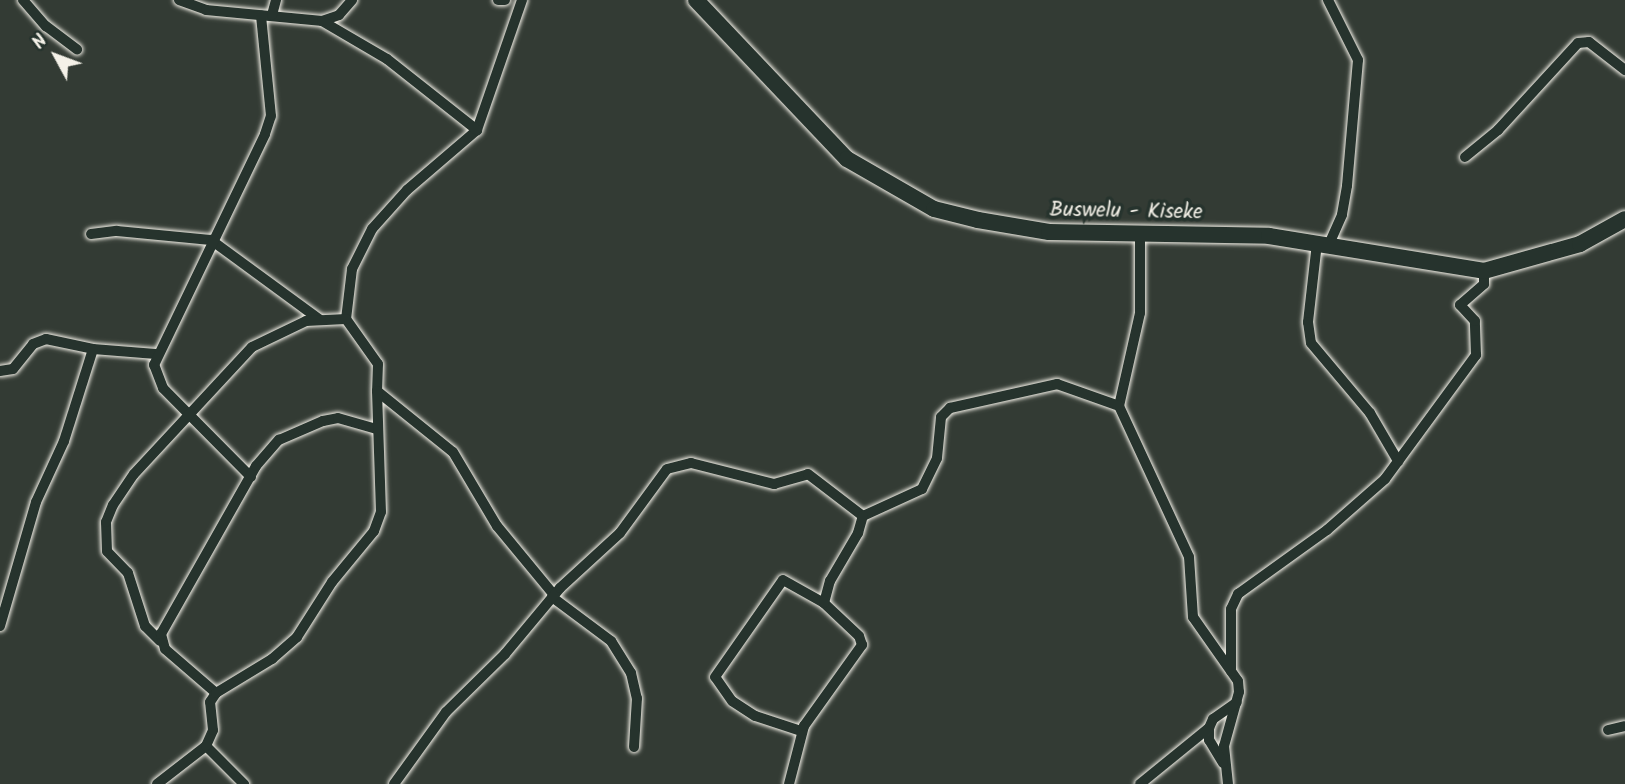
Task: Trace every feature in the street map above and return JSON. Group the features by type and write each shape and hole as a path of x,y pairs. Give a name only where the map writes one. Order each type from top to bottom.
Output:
{"main road":[{"name":"Buswelu - Kiseke","path":"696,0 847,159 934,209 1049,232 1269,236 1484,271 1580,244 1625,219"}],"street":[{"path":"23,0 46,26 77,49"},
{"path":"179,0 206,10 323,21 387,58 477,130"},
{"path":"251,477 156,377 156,354 199,280 211,240 271,116 266,15 276,0"},
{"path":"323,21 339,15 352,0"},
{"path":"498,0 505,0"},
{"path":"157,784 206,746 212,730 210,702 216,693 272,659 297,637 332,582 374,531 381,512 376,429 377,364 346,319 352,269 372,229 407,190 477,130 522,0"},
{"path":"1328,0 1358,60 1347,186 1342,215 1323,243 1308,321 1311,343 1370,413 1398,461"},
{"path":"1465,157 1498,130 1578,43 1589,42 1625,71"},
{"path":"91,233 211,240 319,319"},
{"path":"1140,234 1140,313 1119,406 1189,556 1193,617 1238,681 1237,702 1223,763"},
{"path":"1231,671 1231,610 1238,594 1327,530 1398,461 1478,352 1475,321 1460,305 1484,284 1484,271"},
{"path":"216,693 145,626 128,573 107,551 106,522 134,474 193,415 252,347 319,319 346,319"},
{"path":"0,371 20,364 38,340 93,349 156,354"},
{"path":"0,626 36,502 64,442 93,349"},
{"path":"824,603 830,581 858,533 863,516 922,489 937,458 941,417 950,408 1057,384 1119,406"},
{"path":"377,391 453,452 497,526 553,596 611,641 631,673 637,698 634,747"},
{"path":"160,641 194,573 251,477 279,440 301,428 338,418 376,429"},
{"path":"394,784 446,712 553,596 620,533 667,469 677,464 774,484 808,474 863,516"},
{"path":"789,784 801,731 862,645 859,636 824,603 783,580 715,677 732,701 755,716 801,731"},
{"path":"1227,784 1223,763 1209,740 1209,728 1213,719 1237,702"},
{"path":"1608,730 1625,726"},
{"path":"1140,784 1209,728"},
{"path":"206,746 244,784"}]}
